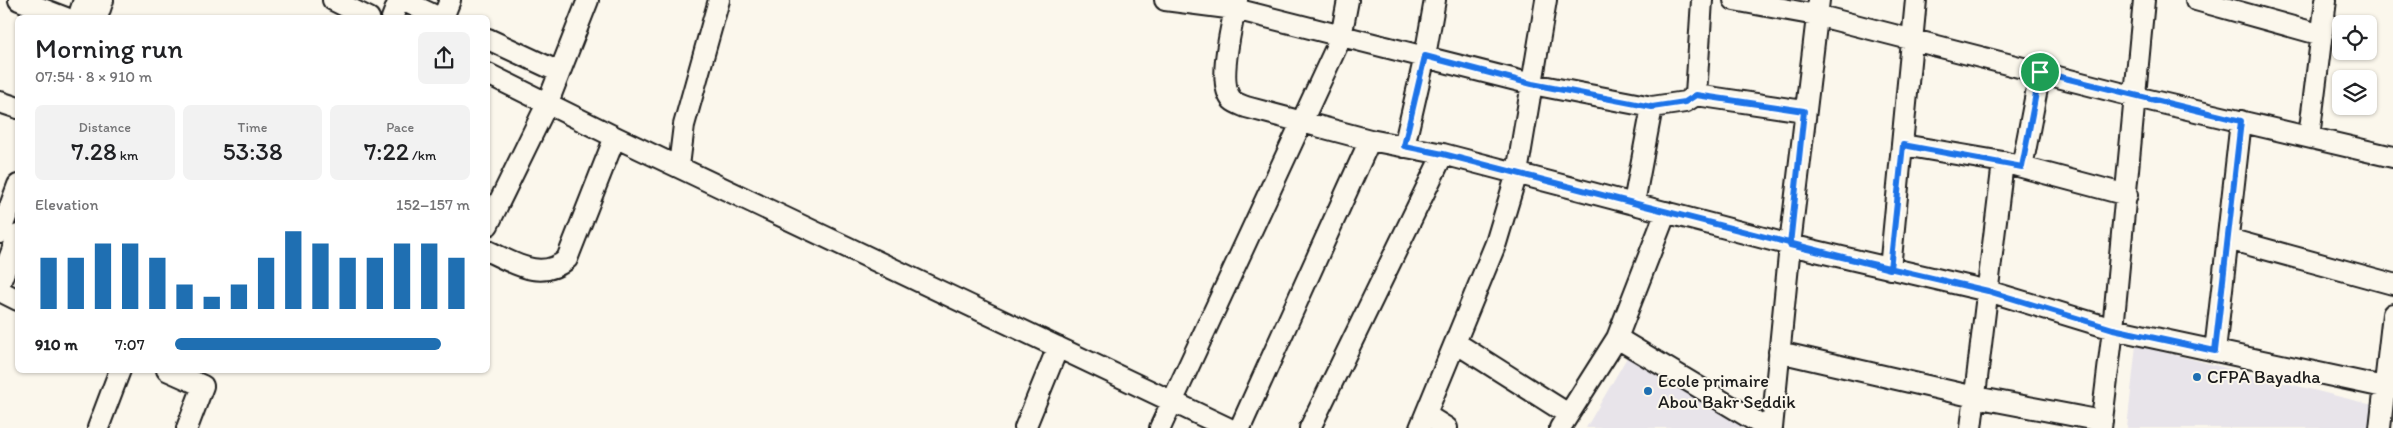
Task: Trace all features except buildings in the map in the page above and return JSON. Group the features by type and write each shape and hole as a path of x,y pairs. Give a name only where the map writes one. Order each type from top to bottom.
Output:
{"street":[{"path":"19,0 58,15"},
{"path":"79,15 84,0"},
{"path":"98,15 103,0"},
{"path":"333,0 364,15"},
{"path":"394,15 401,0 435,15"},
{"path":"443,15 450,0"},
{"path":"490,221 548,102 588,0"},
{"path":"679,166 684,125 719,0"},
{"path":"1165,0 1236,5 1341,37 1425,56 1532,84 1652,107 1685,102 1696,95 1804,111"},
{"path":"1160,428 1341,37 1348,0"},
{"path":"1404,146 1425,56 1435,0"},
{"path":"1447,428 1423,422 1496,243 1516,173 1546,0"},
{"path":"1696,95 1702,0"},
{"path":"1734,0 1817,8 1910,40 2136,97 2393,157"},
{"path":"1890,269 1903,145 1910,40 1916,0"},
{"path":"1779,352 2102,424 2127,195 2144,0"},
{"path":"2196,0 2322,35"},
{"path":"2309,137 2326,0"},
{"path":"1236,5 1225,69 1227,91 1232,100 1246,107 1370,140 1443,154 1790,245 1988,291 2113,329 2388,389"},
{"path":"1772,428 1804,111 1817,8"},
{"path":"490,40 559,72"},
{"path":"1971,428 1988,291 2013,165 2040,72"},
{"path":"490,75 548,102 615,137 1058,347 1171,403 1228,428"},
{"path":"0,102 15,107"},
{"path":"1634,204 1652,107"},
{"path":"2215,351 2241,121"},
{"path":"490,252 519,265 543,271 557,268 567,259 615,137"},
{"path":"1240,428 1370,140"},
{"path":"1903,145 2013,165 2127,195"},
{"path":"1310,428 1443,154"},
{"path":"0,233 15,193"},
{"path":"1456,343 1564,421 1617,338 1666,212"},
{"path":"2228,239 2393,284"},
{"path":"0,283 15,243"},
{"path":"0,291 15,298"},
{"path":"2380,428 2388,389 2393,314"},
{"path":"1617,338 1767,428"},
{"path":"1026,428 1045,375 1058,347"},
{"path":"98,428 119,373"},
{"path":"182,373 207,378 187,428"}],"shaded area":[{"name":"CFPA Bayadha","path":"2136,345 2388,409 2386,428 2127,428"},
{"name":"Ecole primaire Abou Bakr Seddik","path":"1629,354 1749,428 1586,428"}],"place":[{"name":"CFPA Bayadha","path":"2197,377"},
{"name":"Ecole primaire Abou Bakr Seddik","path":"1648,391"}],"route":[{"path":"2040,72 2022,167 1903,145 1890,269 1790,245 1443,154 1404,146 1425,56 1532,84 1652,107 1685,102 1696,95 1804,111 1790,245 1840,257 1890,269 1988,291 2113,329 2215,351 2241,121 2136,97 2040,72"}]}
